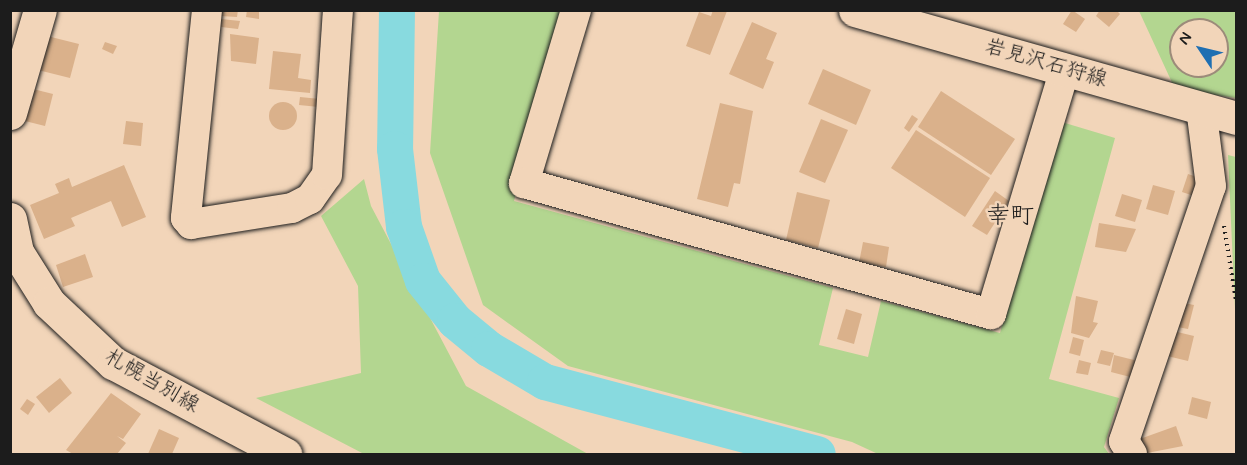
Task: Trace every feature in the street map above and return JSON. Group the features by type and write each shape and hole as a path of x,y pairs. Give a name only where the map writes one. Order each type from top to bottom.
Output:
{"main road":[{"path":"10,113 40,10"},
{"name":"岩見沢石狩線","path":"855,10 1220,113"},
{"name":"札幌当別線","path":"10,219 17,252 49,303 113,363 285,454"}],"street":[{"path":"207,10 186,218 191,224 292,208 310,199 327,175 338,10"},
{"path":"576,10 524,183 991,314 1065,69"},
{"path":"1132,454 1124,441 1211,186 1220,113"}],"path":[{"path":"1211,186 1223,219 1236,301"}],"green space":[{"path":"439,11 566,11 514,201 833,288 819,345 868,357 881,301 1000,333 1055,120 1115,138 1049,379 1119,398 1104,447 1109,454 878,454 852,442 568,366 483,305 430,153"},
{"path":"1139,11 1236,11 1236,98 1175,89 1170,78 1229,78 1229,18 1169,18 1169,76"},
{"path":"1228,155 1236,157 1236,331"},
{"path":"364,179 371,206 466,386 588,454 364,454 256,398 361,373 358,286 321,216"}],"building":[{"path":"220,10 238,10 237,17 220,16"},
{"path":"247,10 259,10 259,19 246,17"},
{"path":"713,10 727,11 710,55 686,46 699,12 711,16"},
{"path":"1072,10 1085,19 1076,32 1063,24"},
{"path":"1100,10 1116,10 1120,14 1109,27 1096,16"},
{"path":"221,19 240,21 238,29 221,27"},
{"path":"752,22 777,33 766,59 774,62 763,89 729,74"},
{"path":"230,34 259,38 256,64 231,61"},
{"path":"47,36 79,44 70,78 38,70"},
{"path":"105,42 117,46 113,54 102,49"},
{"path":"273,51 301,54 298,78 311,80 310,93 269,89"},
{"path":"823,69 871,90 856,125 808,104"},
{"path":"29,88 53,94 45,126 21,120"},
{"path":"941,91 1015,139 991,175 918,127"},
{"path":"300,97 320,99 319,107 299,105"},
{"path":"283,102 293,106 297,116 293,126 283,130 273,126 269,116 273,106"},
{"path":"720,103 753,111 740,184 734,183 728,207 697,199"},
{"path":"912,115 918,119 909,132 904,128"},
{"path":"821,119 848,130 825,183 799,172"},
{"path":"126,121 143,123 141,146 123,144"},
{"path":"916,130 990,178 965,217 891,168"},
{"path":"124,165 146,217 122,227 111,201 71,218 75,226 44,239 30,205 59,193 55,184 69,178 72,187"},
{"path":"1188,174 1203,179 1197,197 1182,192"},
{"path":"1153,185 1175,191 1168,215 1146,209"},
{"path":"995,191 1009,201 987,235 972,226"},
{"path":"797,192 830,200 818,248 786,240"},
{"path":"1122,194 1142,200 1135,222 1115,216"},
{"path":"1099,223 1136,229 1126,252 1095,247"},
{"path":"863,242 889,247 886,267 859,263"},
{"path":"85,254 93,277 63,287 56,265"},
{"path":"1076,296 1098,301 1093,322 1098,323 1089,338 1071,333"},
{"path":"1179,302 1194,305 1188,329 1172,326"},
{"path":"846,309 862,314 854,344 837,339"},
{"path":"1169,330 1194,336 1188,361 1163,355"},
{"path":"1073,337 1084,340 1080,356 1069,353"},
{"path":"1101,350 1114,353 1110,366 1097,363"},
{"path":"1114,355 1142,362 1138,379 1111,372"},
{"path":"1079,360 1091,363 1088,375 1076,373"},
{"path":"60,378 72,393 49,413 36,397"},
{"path":"111,393 141,414 123,439 117,436 126,443 117,454 73,454 66,450"},
{"path":"1192,397 1211,402 1207,419 1188,414"},
{"path":"27,399 35,404 28,415 20,409"},
{"path":"1176,426 1183,446 1142,454 1137,440"},
{"path":"159,429 179,438 172,454 148,454"}],"waterway":[{"path":"397,10 395,149 404,227 423,281 455,321 489,349 545,382 818,454"}],"district":[{"name":"幸町","path":"1010,217"}]}
